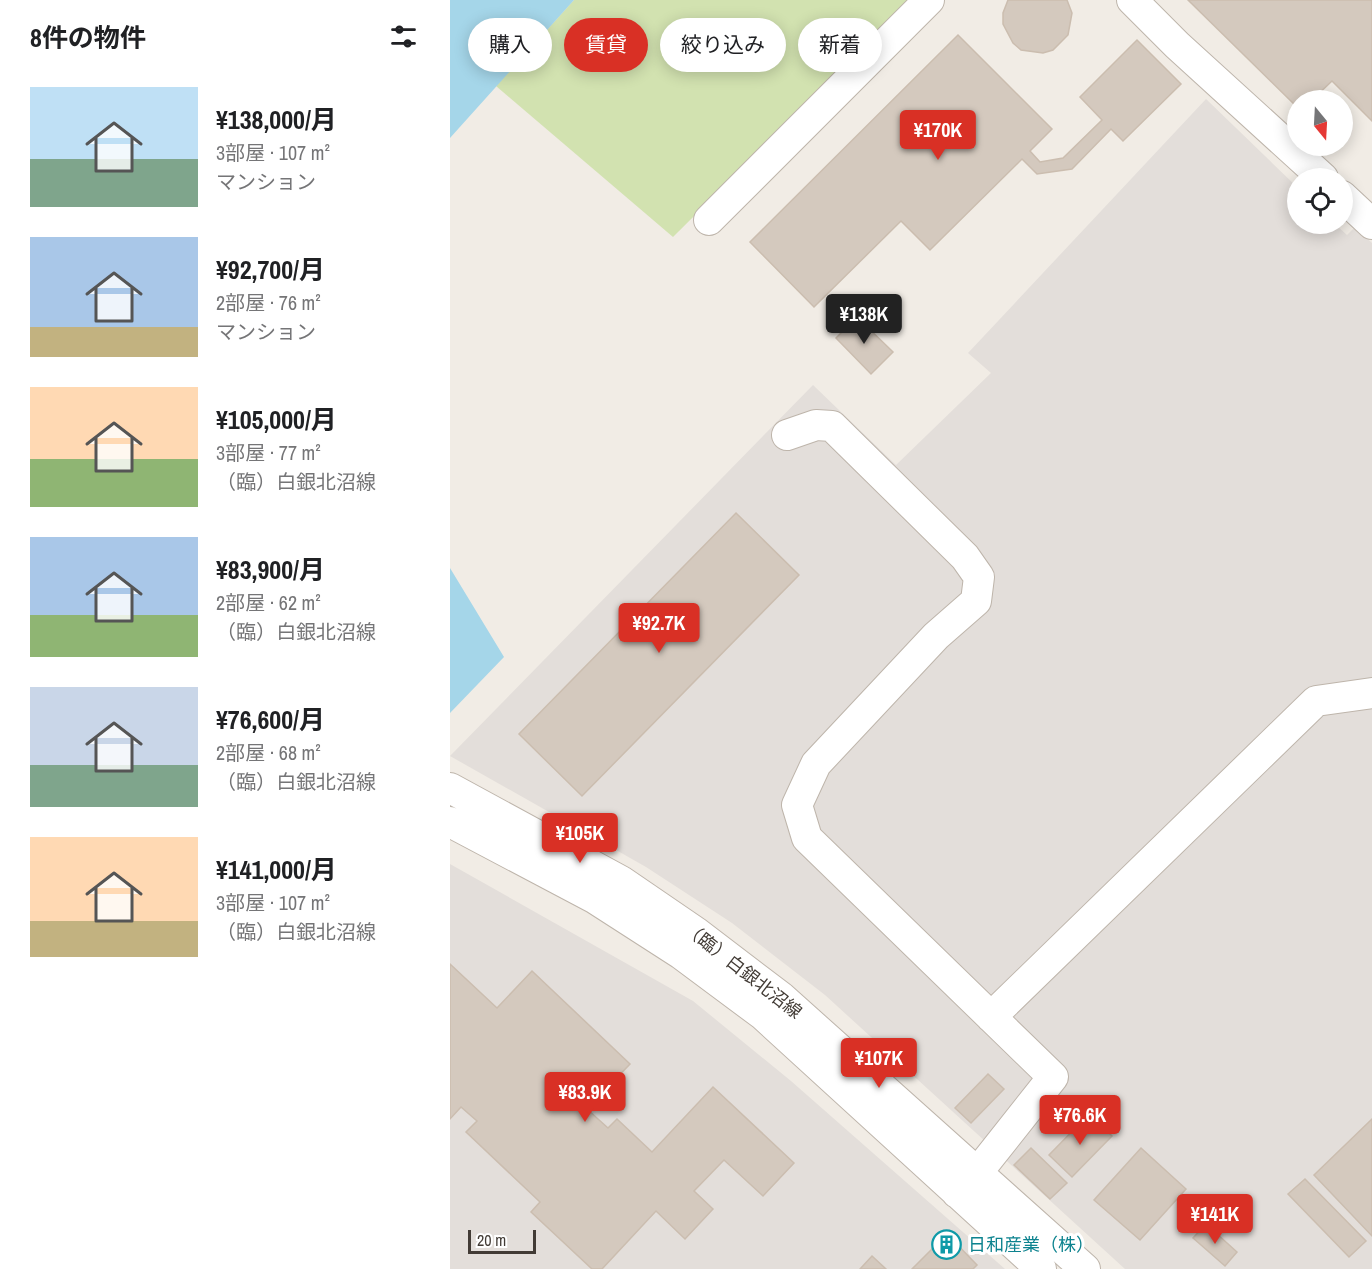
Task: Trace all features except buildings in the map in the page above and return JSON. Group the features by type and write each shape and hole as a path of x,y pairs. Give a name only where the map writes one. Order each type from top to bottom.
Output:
{"street":[{"path":"709,220 929,0"},
{"path":"1132,0 1177,45 1312,168"},
{"path":"1353,206 1372,224"},
{"path":"787,435 816,425 832,426 965,557 979,578 976,600 936,636 816,764 797,804 807,838 1053,1077 967,1183"},
{"path":"991,1017 1316,701 1372,693"},
{"name":"（臨）白銀北沼線","path":"450,788 621,881 763,1015 967,1183 1084,1269"},
{"name":"（臨）白銀北沼線","path":"450,822 594,898 689,943"},
{"name":"（臨）白銀北沼線","path":"967,1183 1041,1269"}],"shaded area":[{"path":"1206,99 1287,177 1287,234 1347,235 1353,234 1355,227 1372,243 1372,1269 1125,1269 825,995 732,923 646,867 450,756 813,385 896,465 991,373 968,353"},
{"path":"450,864 693,1001 791,1081 1005,1269 450,1269"}],"green space":[{"path":"574,0 911,0 882,29 882,18 798,18 798,72 839,72 673,237 496,86 509,72 552,72 552,24"}],"water":[{"path":"450,0 574,0 552,24 552,18 468,18 468,72 509,72 450,138"},
{"path":"450,568 504,657 450,713"}],"place":[{"name":"日和産業（株）","path":"947,1244"}]}
